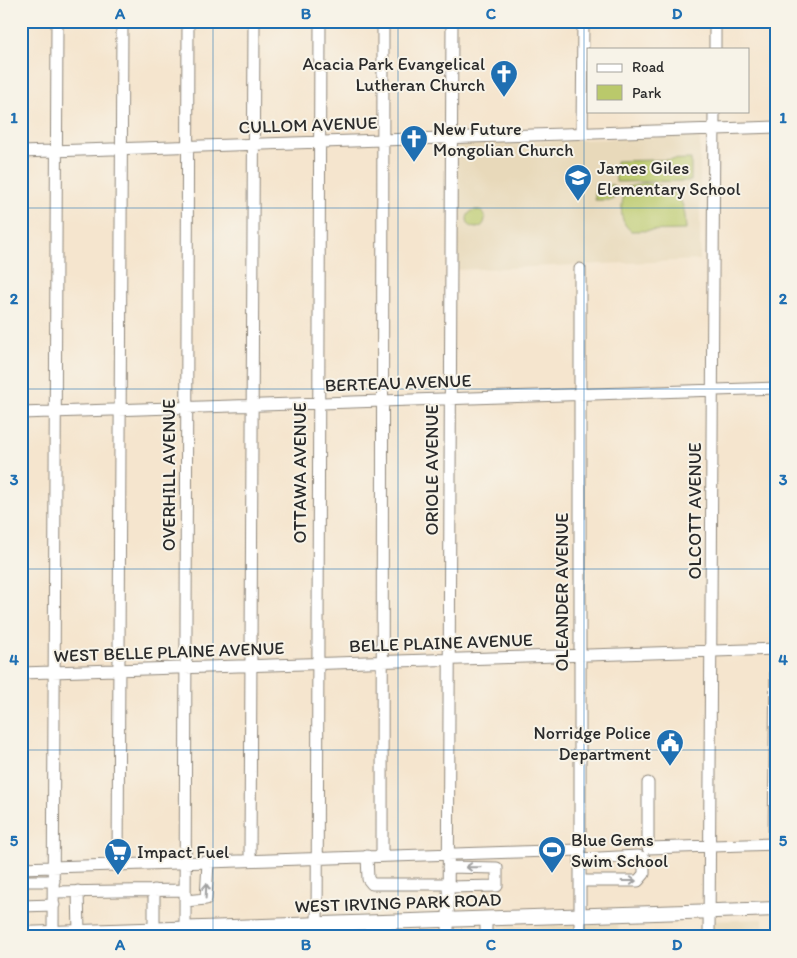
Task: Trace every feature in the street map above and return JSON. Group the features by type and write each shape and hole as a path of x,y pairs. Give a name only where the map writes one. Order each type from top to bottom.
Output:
{"main road":[{"name":"WEST IRVING PARK ROAD","path":"21,934 154,929 192,931 316,930 448,919 776,909"}],"street":[{"path":"53,933 56,21"},
{"path":"118,865 122,21"},
{"name":"OVERHILL AVENUE","path":"188,21 186,895 192,931"},
{"path":"250,860 254,21"},
{"name":"OTTAWA AVENUE","path":"316,930 320,21"},
{"path":"382,856 383,21"},
{"name":"ORIOLE AVENUE","path":"448,937 452,21"},
{"path":"582,21 582,134"},
{"path":"715,21 715,48"},
{"name":"OLCOTT AVENUE","path":"709,937 714,112"},
{"name":"CULLOM AVENUE","path":"21,152 776,127"},
{"name":"OLEANDER AVENUE","path":"580,269 580,937"},
{"name":"BERTEAU AVENUE","path":"21,413 776,388"},
{"name":"BELLE PLAINE AVENUE","path":"317,665 776,649"},
{"path":"648,783 648,848 775,844 776,658"},
{"name":"WEST BELLE PLAINE AVENUE","path":"21,673 317,665"},
{"path":"21,868 448,854 580,854 638,856 644,858 644,874 638,881 580,881"},
{"path":"367,856 368,879 372,884 497,886 497,868 448,867"},
{"path":"21,881 78,891 154,890 206,899 208,862"},
{"path":"154,890 154,929"},
{"path":"78,891 79,932"},
{"path":"21,906 54,905"},
{"path":"486,918 486,937"}],"shaded area":[{"name":"James Giles Elementary School","path":"700,136 700,260 457,270 457,144"},
{"path":"763,919 764,937 710,937 709,921"},
{"path":"618,924 619,937 318,937 318,934"}],"green space":[{"path":"691,159 691,181 616,182 616,161"},
{"path":"645,183 665,188 678,196 684,209 686,230 631,231 627,227 622,216 622,210 627,187"},
{"path":"595,185 613,185 613,200 595,200"},
{"path":"472,210 480,210 485,215 483,226 472,228 467,223 467,215"}],"place":[{"name":"Acacia Park Evangelical Lutheran Church","path":"504,98"},
{"name":"New Future Mongolian Church","path":"414,163"},
{"name":"James Giles Elementary School","path":"578,202"},
{"name":"Norridge Police Department","path":"670,767"},
{"name":"Blue Gems Swim School","path":"552,874"},
{"name":"Impact Fuel","path":"118,876"}]}
